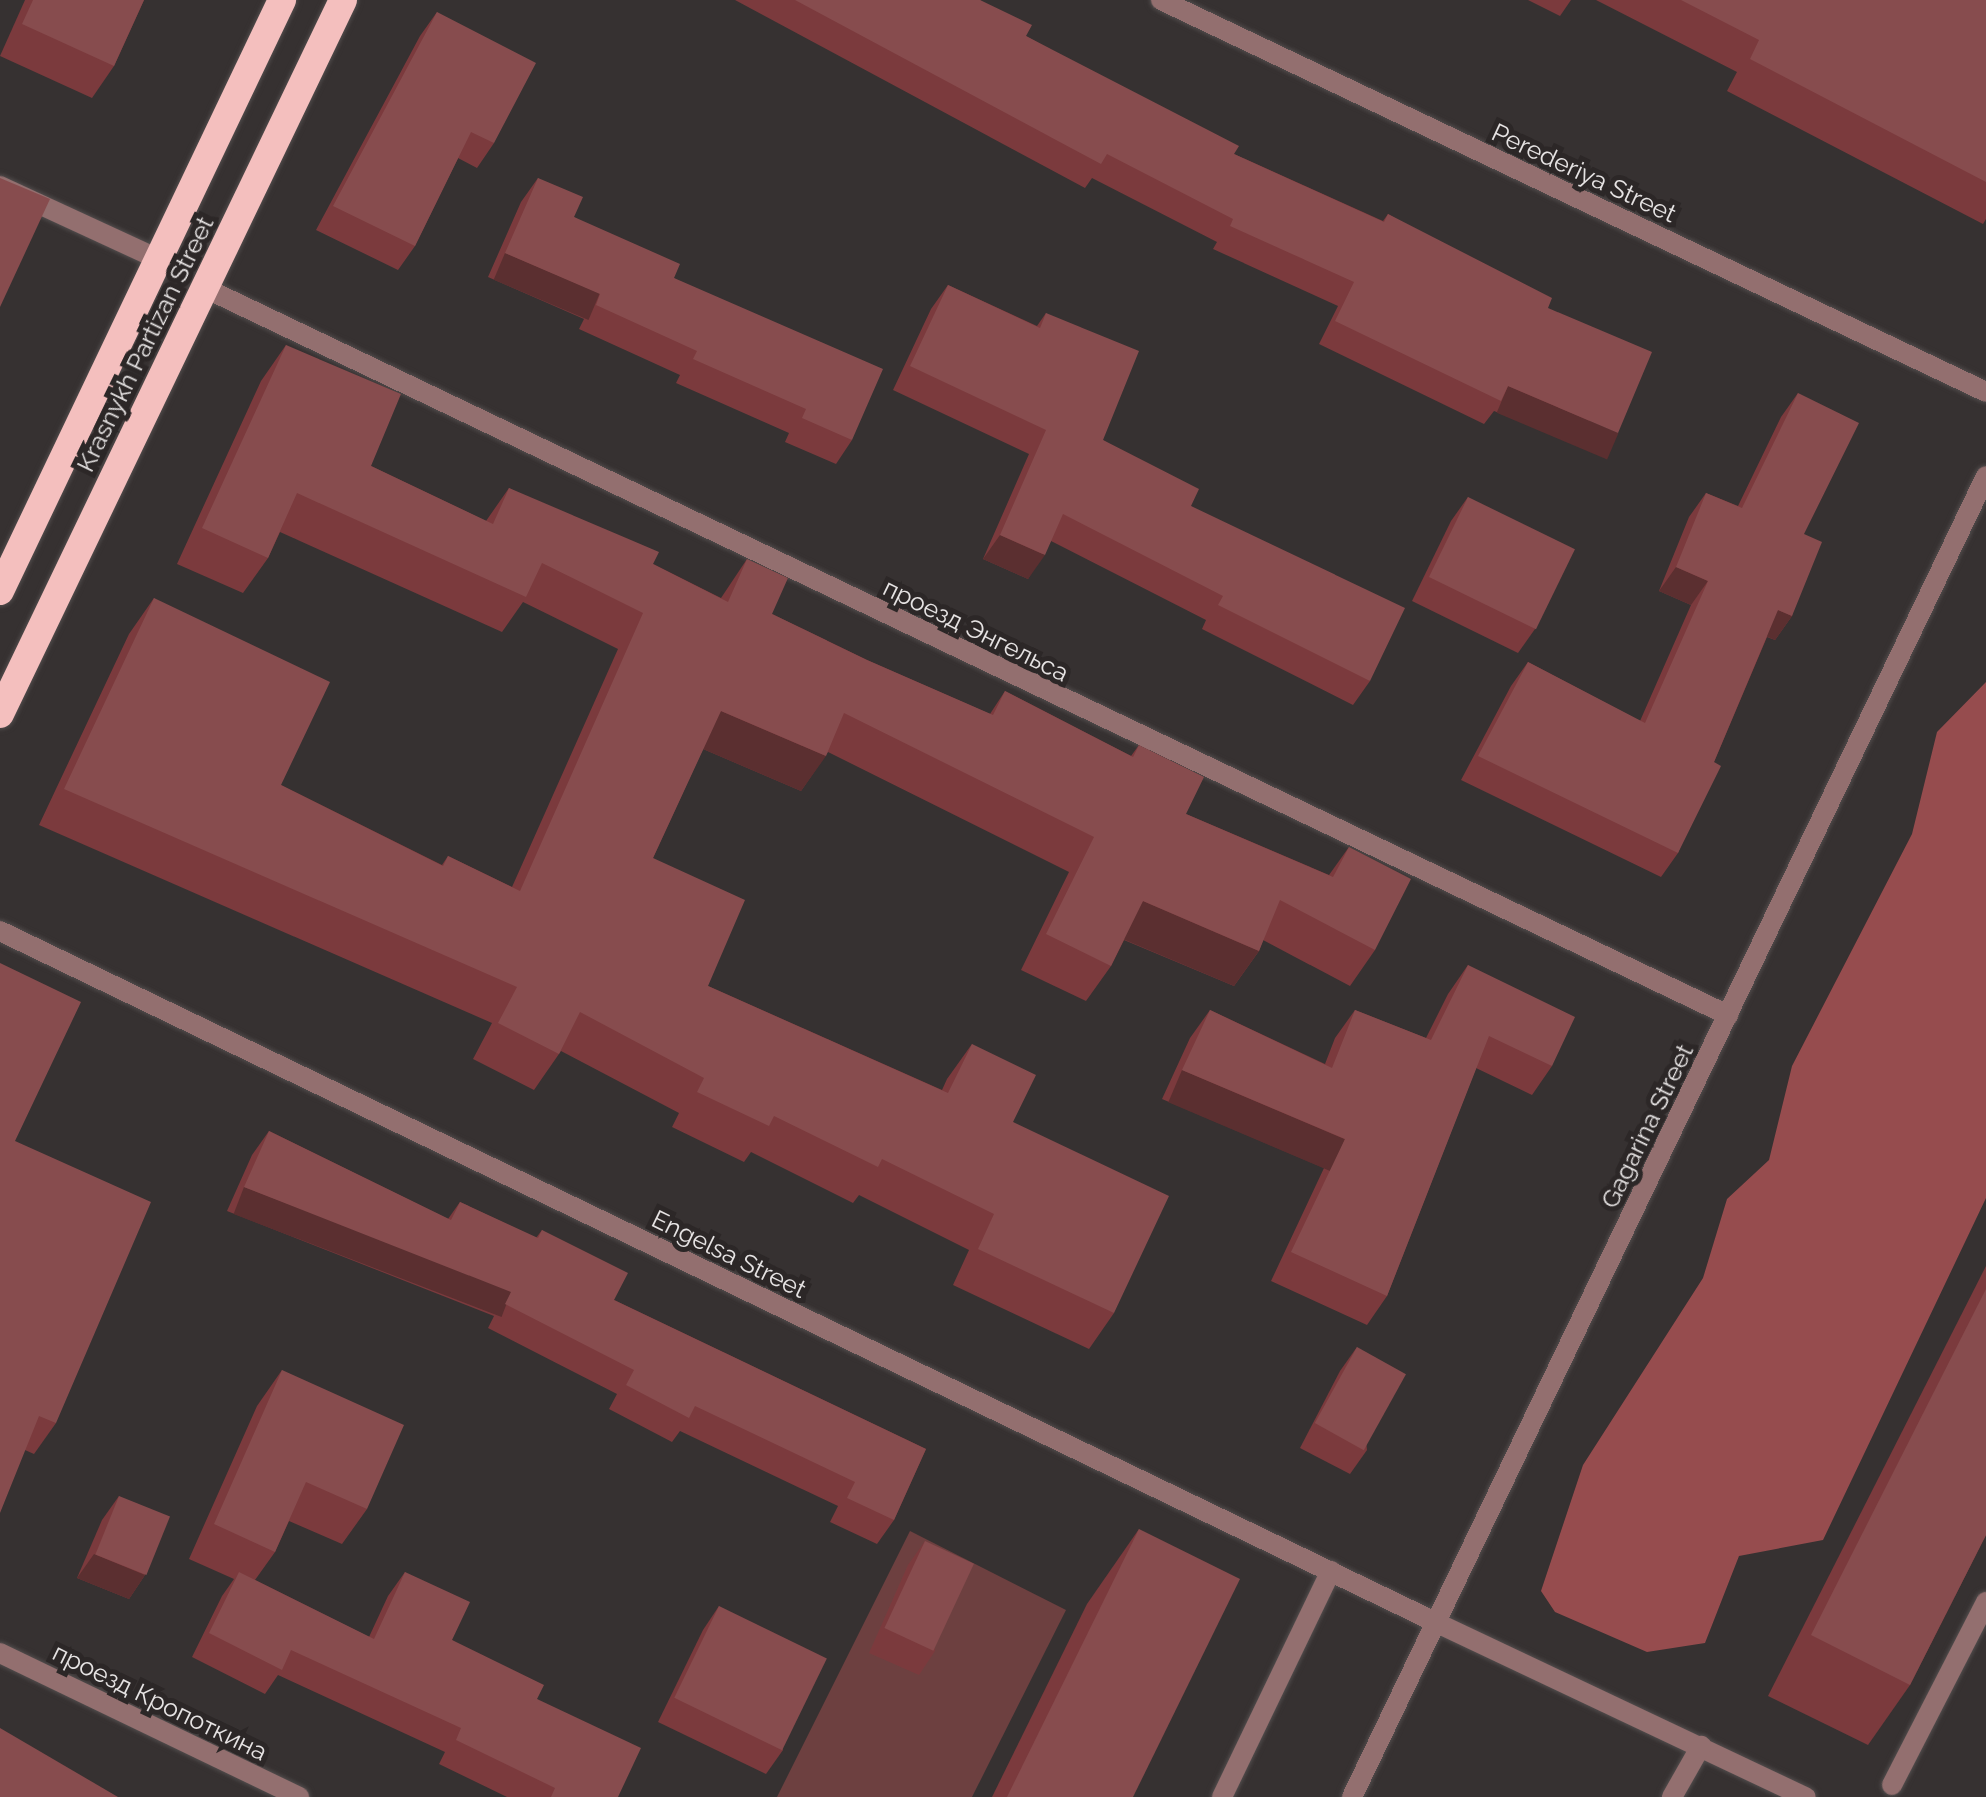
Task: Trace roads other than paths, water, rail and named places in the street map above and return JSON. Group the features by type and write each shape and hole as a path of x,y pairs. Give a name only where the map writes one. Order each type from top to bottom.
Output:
{"highway":[{"name":"Krasnykh Partizan Street","path":"0,590 282,0"},
{"name":"Krasnykh Partizan Street","path":"0,714 343,0"}],"street":[{"name":"Perederiya Street","path":"1161,0 1986,392"},
{"path":"0,186 158,259"},
{"name":"проезд Энгельса","path":"205,288 1728,1015"},
{"name":"Gagarina Street","path":"1352,1797 1986,476"},
{"name":"Engelsa Street","path":"0,931 1806,1797"},
{"path":"1222,1797 1331,1571"},
{"path":"1892,1786 1986,1602"},
{"name":"проезд Кропоткина","path":"0,1653 299,1797"},
{"path":"1672,1797 1701,1746"}]}
